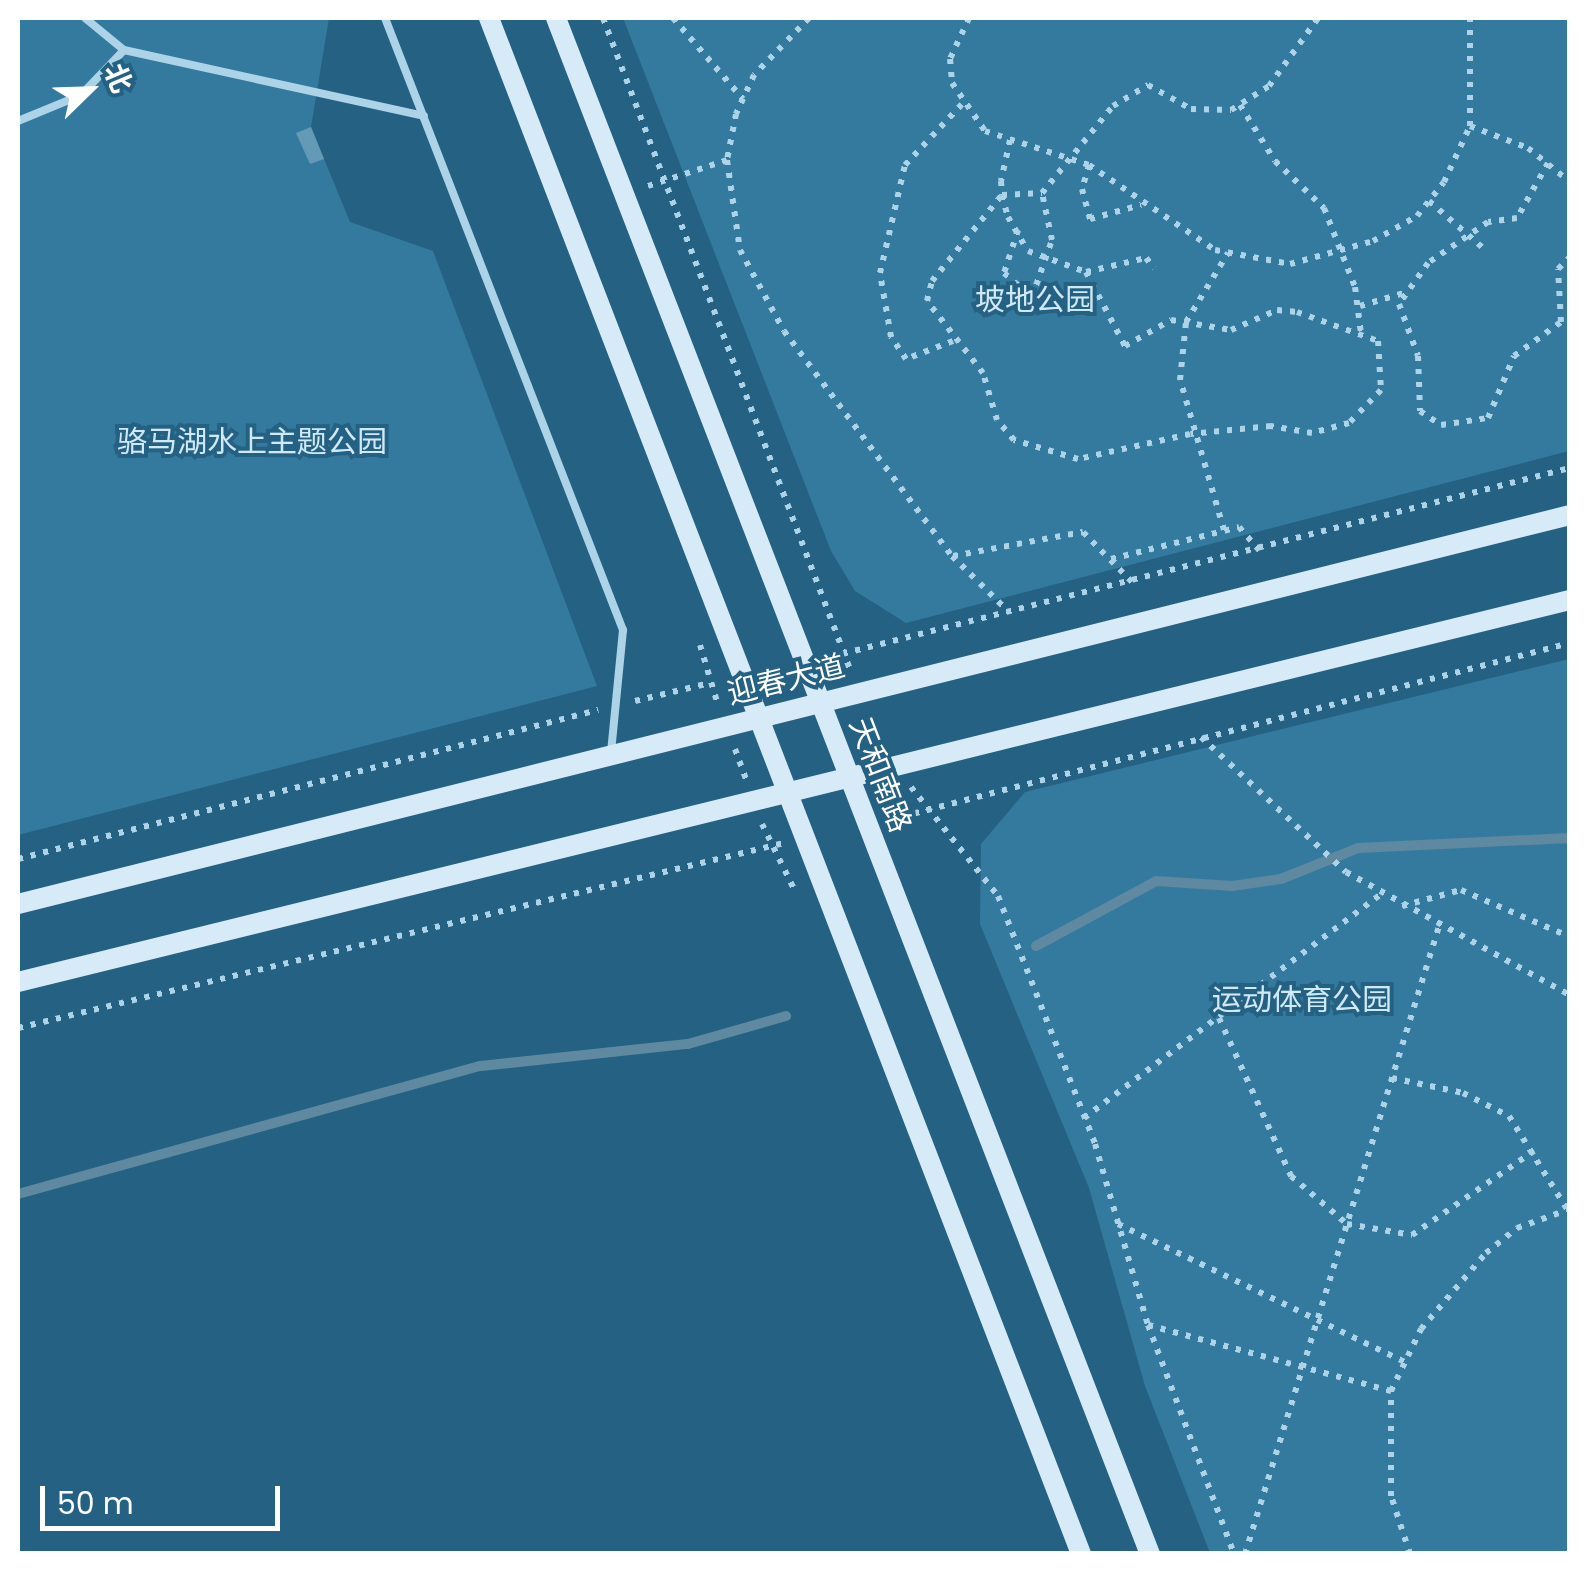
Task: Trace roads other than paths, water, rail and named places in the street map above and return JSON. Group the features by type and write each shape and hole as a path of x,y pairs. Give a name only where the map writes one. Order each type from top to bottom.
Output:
{"street":[{"path":"489,18 1080,1554"},
{"name":"天和南路","path":"556,18 1150,1554"},
{"name":"迎春大道","path":"18,904 1570,515"},
{"path":"18,982 1570,600"}],"lane":[{"path":"85,18 124,50 424,116"},
{"path":"385,18 623,630 611,754"},
{"path":"18,121 80,95 124,50"}],"waterway":[{"path":"1036,946 1156,881 1232,886 1281,879 1358,848 1570,838"},
{"path":"18,1194 481,1066 688,1044 786,1016"}],"park label":[{"name":"坡地公园","path":"1035,300"},
{"name":"骆马湖水上主题公园","path":"252,442"},
{"name":"运动体育公园","path":"1302,1000"}]}
